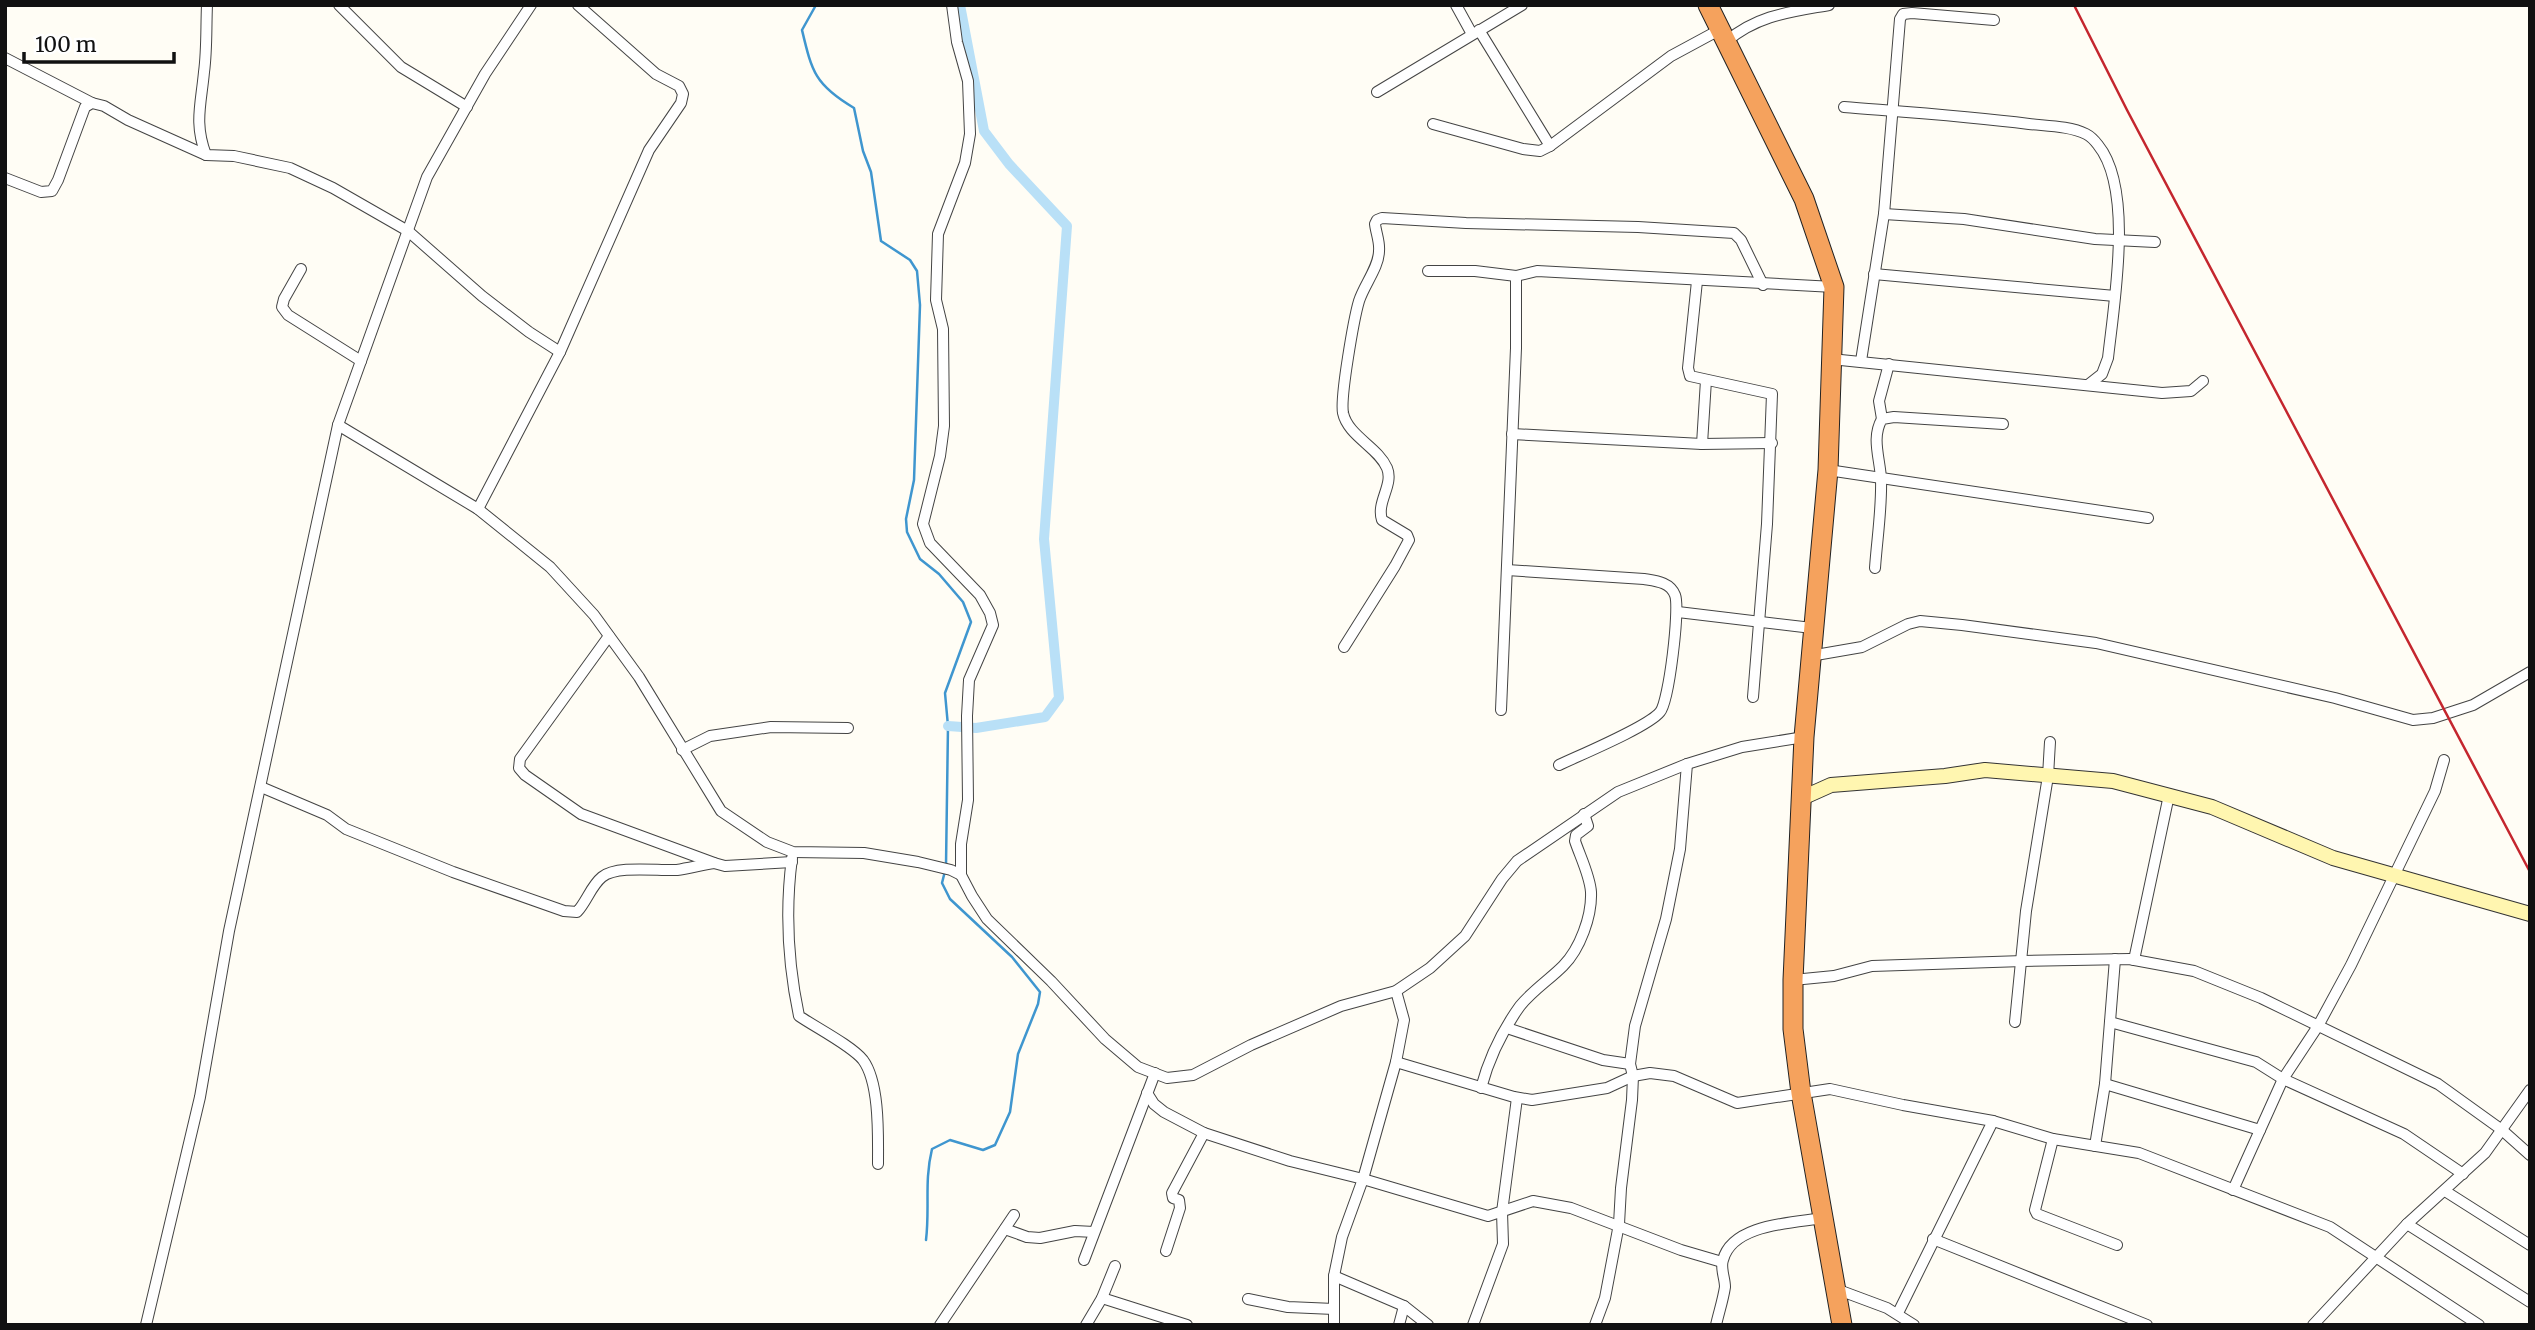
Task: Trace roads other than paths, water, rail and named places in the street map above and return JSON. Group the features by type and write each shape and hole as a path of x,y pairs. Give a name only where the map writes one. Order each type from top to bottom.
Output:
{"highway":[{"path":"1708,5 1804,199 1833,287 1828,470 1804,737 1793,1029 1801,1093 1842,1325"}],"street":[{"path":"206,155 200,139 198,115 204,72 207,5"},
{"path":"338,5 401,67 467,107"},
{"path":"146,1325 200,1097 229,931 338,425 427,177 531,5"},
{"path":"478,509 560,352 649,150 681,103 683,94 679,86 656,74 578,5"},
{"path":"952,5 957,42 968,81 970,134 965,163 938,234 936,300 943,329 944,426 940,456 923,524 930,543 980,595 993,625 969,680 968,800 956,872"},
{"path":"1456,5 1550,146"},
{"path":"1377,92 1522,5"},
{"path":"1433,124 1523,149 1540,150 1550,146 1671,56 1758,20 1829,5"},
{"path":"1861,361 1884,214 1898,31 1903,14 1994,20"},
{"path":"5,58 92,103 104,106 128,120 206,155 234,156 290,168 333,188 408,231 482,296 560,352"},
{"path":"5,178 41,192 52,191 85,107 92,103"},
{"path":"1844,107 1984,118 2070,130 2087,135 2098,144 2109,162 2117,188 2118,241 2115,296 2105,368 2102,374 2088,385"},
{"path":"1884,214 1964,219 2118,241 2155,242"},
{"path":"1344,647 1409,540 1407,535 1382,520 1380,504 1389,477 1388,469 1343,414 1348,358 1359,302 1379,254 1375,224 1377,220 1382,218 1734,233 1741,240 1763,285"},
{"path":"300,270 282,307 288,315 361,361"},
{"path":"1428,271 1475,271 1516,276 1537,271 1833,287"},
{"path":"1874,274 2115,296"},
{"path":"1501,710 1516,348 1516,276"},
{"path":"1697,281 1690,376 1772,394 1772,443 1754,697"},
{"path":"1831,359 2162,393 2191,391 2203,381"},
{"path":"1875,568 1881,479 1876,443 1882,419 1879,401 1889,364"},
{"path":"1702,444 1706,380"},
{"path":"1882,419 1894,417 2003,424"},
{"path":"338,425 478,509 550,567 594,615 639,677 720,811 792,857"},
{"path":"1512,434 1702,444 1772,443"},
{"path":"1828,470 2148,518"},
{"path":"1507,570 1661,581 1675,594 1678,612 1667,692 1660,712 1636,728 1559,765"},
{"path":"1678,612 1812,628"},
{"path":"1810,656 1862,647 1908,624 1920,621 1952,624 2096,643 2335,698 2413,720 2434,718 2473,705 2530,671"},
{"path":"609,636 520,759 519,768 525,775 581,814 725,866 792,857 864,853 956,872 987,919 1051,981 1105,1039 1138,1067 1167,1077 1193,1075 1251,1045 1341,1006 1396,991 1430,968 1465,936 1517,860 1618,792 1687,764 1742,747 1804,737"},
{"path":"682,750 710,736 771,727 848,728"},
{"path":"2015,1022 2026,911 2048,776 2050,742"},
{"path":"2233,1189 2283,1079 2318,1026 2394,874 2434,791 2444,760"},
{"path":"1595,1325 1605,1298 1619,1224 1635,1026 1666,919 1680,849 1687,764"},
{"path":"1802,798 1831,785 1985,770 2113,781 2212,807 2333,858 2530,914"},
{"path":"261,786 327,815 346,830 453,872 564,911 577,912 587,902 594,886 604,875 618,871 677,870 715,863"},
{"path":"2134,960 2169,795"},
{"path":"1481,1088 1489,1060 1521,1005 1541,982 1564,965 1577,946 1588,915 1591,891 1575,841 1577,835 1588,826 1584,814"},
{"path":"792,857 788,890 790,976 799,1016 863,1060 871,1078 879,1123 878,1164"},
{"path":"2095,1146 2105,1084 2115,959"},
{"path":"1793,980 1834,976 1872,966 2022,961 2134,960 2194,971 2261,998 2438,1084 2502,1130 2530,1154"},
{"path":"1334,1325 1334,1276 1342,1237 1363,1179 1396,1062 1404,1020 1396,991"},
{"path":"2110,1022 2256,1062 2283,1079 2404,1134 2463,1174"},
{"path":"1507,1027 1632,1070 1674,1076 1737,1104 1830,1089 1993,1121 2053,1139 2138,1153 2330,1227 2479,1325"},
{"path":"1396,1062 1481,1088 1532,1100 1607,1088 1632,1070"},
{"path":"1084,1260 1155,1073"},
{"path":"2105,1084 2260,1130"},
{"path":"2313,1325 2407,1224 2485,1153 2530,1090"},
{"path":"1147,1093 1154,1104 1164,1112 1204,1133 1290,1161 1363,1179 1488,1216 1533,1202 1572,1208 1681,1250 1722,1262"},
{"path":"1473,1325 1503,1244 1502,1212 1517,1098"},
{"path":"1898,1313 1993,1121"},
{"path":"1166,1251 1180,1208 1179,1200 1173,1198 1172,1193 1204,1133"},
{"path":"2053,1139 2035,1210 2037,1214 2117,1245"},
{"path":"2445,1191 2530,1245"},
{"path":"940,1325 1014,1215"},
{"path":"1716,1325 1725,1284 1722,1262 1731,1243 1744,1234 1779,1224 1823,1218"},
{"path":"2407,1224 2530,1302"},
{"path":"1005,1229 1027,1237 1040,1238 1075,1231 1094,1232"},
{"path":"1933,1239 2147,1325"},
{"path":"1086,1325 1102,1298 1115,1266"},
{"path":"1334,1276 1404,1306 1428,1325"},
{"path":"1836,1289 1898,1313 1914,1325"},
{"path":"1102,1298 1187,1325"},
{"path":"1248,1299 1288,1307 1334,1309"},
{"path":"1399,1325 1404,1306"}],"waterway":[{"path":"816,5 802,30 809,57 823,84 854,108 863,151 871,172 881,241 910,260 917,271 920,305 914,480 906,519 907,532 920,559 939,574 963,602 971,622 945,693 948,726 946,865"},
{"path":"948,726 976,728 1045,717 1059,698 1044,539 1067,226 1009,164 984,131 960,5"},
{"path":"926,1240 928,1172 932,1149 950,1140 983,1150 995,1145 1010,1112 1018,1054 1038,1004 1040,992 1012,957 950,899 942,883 945,871"}],"railway":[{"path":"2074,5 2530,872"}]}
